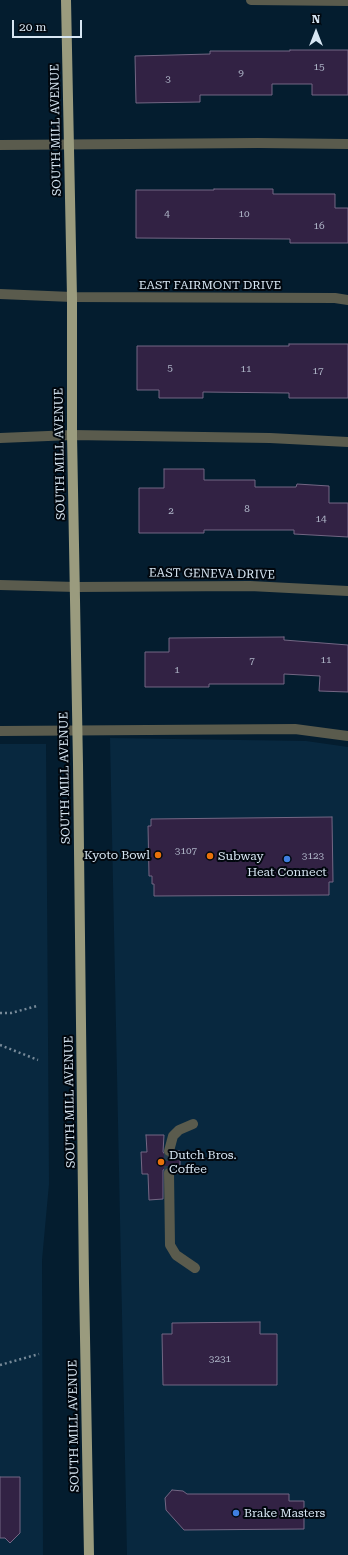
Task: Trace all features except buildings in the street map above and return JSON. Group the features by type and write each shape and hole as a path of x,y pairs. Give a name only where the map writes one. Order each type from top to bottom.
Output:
{"main road":[{"name":"SOUTH MILL AVENUE","path":"66,0 72,297 72,435 76,586 84,1283 89,1555"}],"street":[{"path":"251,0 348,1"},
{"path":"0,145 250,143 348,144"},
{"name":"EAST FAIRMONT DRIVE","path":"0,294 72,297 335,298 348,300"},
{"path":"0,438 72,435 270,438 348,442"},
{"name":"EAST GENEVA DRIVE","path":"0,585 250,586 348,591"},
{"path":"0,731 295,729 348,736"},
{"path":"169,1151 173,1136 179,1130 192,1124"},
{"path":"170,1173 170,1245 176,1255 195,1268"}],"path":[{"path":"0,1013 11,1013 37,1006"},
{"path":"0,1045 38,1060"},
{"path":"0,1365 39,1354"}],"shaded area":[{"path":"110,738 306,741 348,747 348,1555 127,1555"},
{"path":"0,744 46,744 49,1184 42,1260 43,1555 0,1555"}],"tunnel":[{"path":"169,1151 169,1173"}],"place":[{"name":"Kyoto Bowl","path":"158,855"},
{"name":"Subway","path":"210,856"},
{"name":"Heat Connect","path":"287,859"},
{"name":"Dutch Bros. Coffee","path":"161,1162"},
{"name":"Brake Masters","path":"236,1513"}]}
